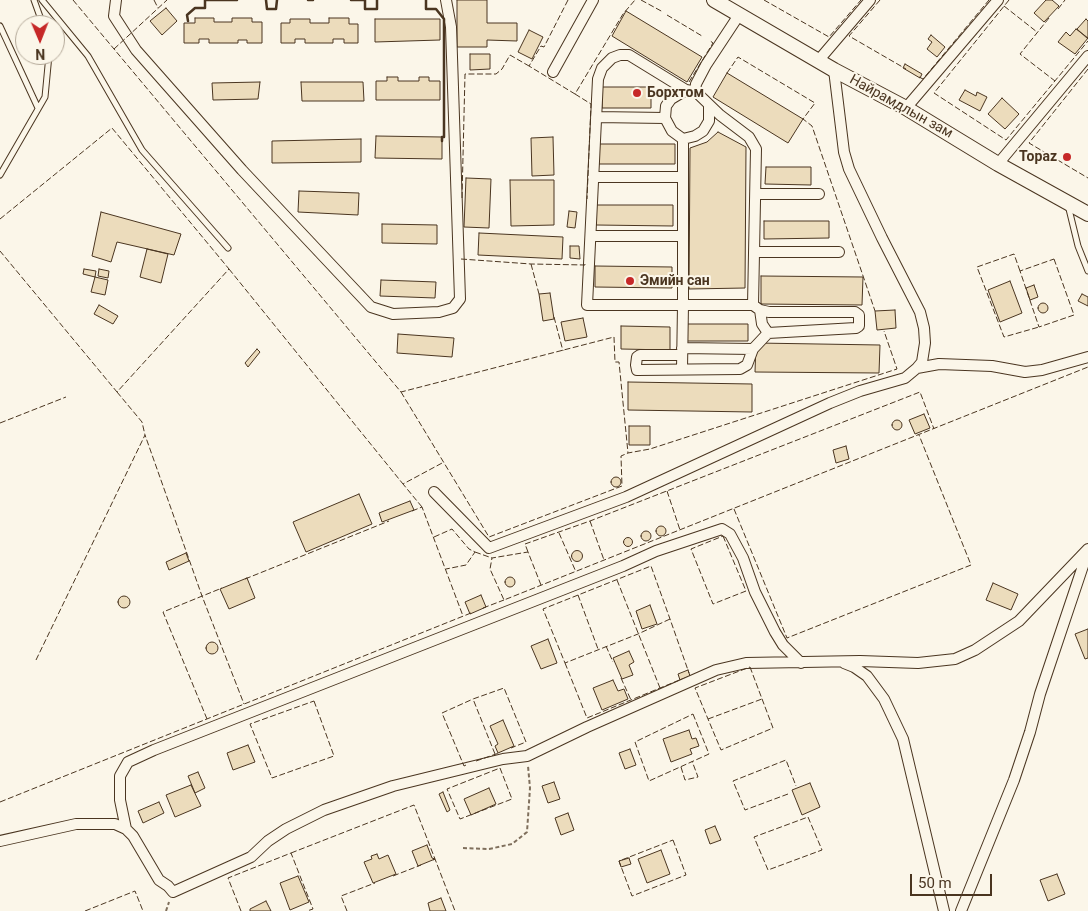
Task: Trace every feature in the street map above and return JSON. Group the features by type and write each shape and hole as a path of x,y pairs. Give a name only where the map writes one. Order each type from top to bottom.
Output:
{"main road":[{"name":"Найрамдлын зам","path":"722,2 740,15 818,61 906,108 998,164 1088,214"}],"street":[{"path":"116,0 114,16 142,57 242,170 372,307 394,314 439,312 453,308 460,299 451,27 446,0"},
{"path":"553,72 593,0"},
{"path":"818,61 870,0"},
{"path":"906,108 998,0"},
{"path":"683,139 672,131 665,118 666,106 671,99 691,91 740,15"},
{"path":"753,349 640,355 637,357 636,365 637,370 740,369 747,365 753,349 768,333 856,328 859,326 859,315 855,312 770,312 757,307 683,304 587,305 598,79 602,68 612,58 629,55 706,100 709,105 746,135 754,144 756,151 755,252 757,307 762,324 768,333"},
{"path":"998,164 1088,56"},
{"path":"434,492 489,548 626,497 860,390 905,378 917,368 922,362 925,343 920,312 849,169 844,152 834,70"},
{"path":"683,139 695,136 707,126 710,118 709,105"},
{"path":"596,117 665,118"},
{"path":"682,370 683,139"},
{"path":"593,178 682,177"},
{"path":"756,194 819,194"},
{"path":"591,236 683,236"},
{"path":"755,252 838,252"},
{"path":"917,368 939,364 992,366 1025,372 1042,370 1058,364 1088,358"},
{"path":"126,829 120,800 120,776 128,762 154,750 623,566 656,551 722,529 730,534 743,558 755,592 774,632 801,663"},
{"path":"0,841 76,824 114,824 126,829 133,836 159,880 173,892 252,857 268,841 286,829 324,810 393,786 503,759 528,756 587,726 716,670 746,663 918,663 955,659 975,650 1019,621 1088,550"},
{"path":"961,911 1014,780 1040,694 1088,550"},
{"path":"841,662 854,666 867,676 884,699 903,739 944,911"}],"lane":[{"path":"34,0 39,15"},
{"path":"42,0 88,56 142,150 228,248"},
{"path":"0,26 38,108"},
{"path":"0,175 45,96 48,65"},
{"path":"1068,202 1078,246 1088,271"}],"path":[{"path":"463,848 489,849 512,844 527,832 530,788 528,756"}],"building":[{"path":"457,0 487,0 487,23 517,23 517,41 487,40 487,47 457,47"},
{"path":"1046,0 1052,0 1059,6 1044,22 1034,13"},
{"path":"166,8 177,21 162,35 150,21"},
{"path":"626,11 702,57 687,82 612,36"},
{"path":"195,18 214,18 214,22 232,22 232,18 252,18 252,22 262,22 262,43 247,43 247,40 238,40 238,43 209,43 209,39 199,39 199,43 184,43 184,23 195,23"},
{"path":"329,18 349,18 349,24 358,24 358,43 344,43 344,39 333,39 333,43 305,43 305,39 295,39 295,43 281,43 281,23 290,23 290,19 310,19 310,23 329,23"},
{"path":"375,19 440,19 440,40 375,42"},
{"path":"1086,19 1088,21 1088,39 1077,29"},
{"path":"1076,29 1088,38 1075,54 1058,42 1066,32 1070,36"},
{"path":"529,30 543,37 532,59 518,52"},
{"path":"931,35 945,47 937,57 927,49 932,42 928,39"},
{"path":"470,54 490,54 490,69 470,70"},
{"path":"905,64 922,74 920,78 903,68"},
{"path":"727,73 803,119 788,143 713,97"},
{"path":"387,77 398,77 398,81 419,81 419,77 429,77 429,81 440,81 440,100 376,100 376,81 387,81"},
{"path":"260,82 258,99 213,100 212,83"},
{"path":"301,82 363,82 364,101 302,101"},
{"path":"602,87 651,87 651,108 602,108"},
{"path":"965,90 976,96 977,92 987,97 980,111 959,100"},
{"path":"1002,98 1019,114 1005,129 988,114"},
{"path":"718,132 746,147 745,288 689,289 690,148 707,142"},
{"path":"376,136 442,137 442,159 375,158"},
{"path":"553,137 554,175 532,176 531,138"},
{"path":"361,139 361,162 272,163 272,141"},
{"path":"597,144 675,144 675,164 597,164"},
{"path":"766,167 811,167 811,185 765,184"},
{"path":"466,178 491,179 489,228 464,227"},
{"path":"510,180 554,180 554,225 511,226"},
{"path":"299,191 359,193 358,215 298,212"},
{"path":"596,205 673,205 673,226 596,225"},
{"path":"569,211 577,212 575,228 567,227"},
{"path":"101,212 181,234 174,255 117,242 111,262 92,256"},
{"path":"764,221 829,221 829,238 764,239"},
{"path":"382,224 437,225 437,244 382,243"},
{"path":"479,233 563,237 562,259 478,255"},
{"path":"570,246 579,246 580,259 570,258"},
{"path":"147,249 168,254 161,283 140,277"},
{"path":"595,266 672,267 672,288 595,287"},
{"path":"84,269 96,271 95,277 83,274"},
{"path":"99,269 109,271 108,278 98,276"},
{"path":"761,276 863,277 862,305 761,304"},
{"path":"95,277 108,280 105,295 91,292"},
{"path":"381,280 436,282 435,298 380,296"},
{"path":"1010,281 1022,313 1000,322 988,290"},
{"path":"1034,285 1038,297 1030,300 1026,288"},
{"path":"550,293 554,319 543,321 539,294"},
{"path":"1082,294 1088,297 1088,306 1078,301"},
{"path":"1041,303 1045,303 1048,308 1047,312 1041,313 1038,310 1038,306"},
{"path":"99,305 118,316 113,324 94,314"},
{"path":"895,310 896,328 877,330 875,311"},
{"path":"583,318 587,337 565,341 561,322"},
{"path":"683,324 748,324 748,341 683,341"},
{"path":"621,326 670,327 670,350 621,349"},
{"path":"398,334 454,338 452,357 397,353"},
{"path":"756,343 880,345 879,373 755,372"},
{"path":"257,349 260,352 248,367 245,363"},
{"path":"628,382 752,384 752,412 628,410"},
{"path":"924,414 930,428 915,434 909,420"},
{"path":"895,420 899,420 902,425 901,429 895,430 892,427 892,423"},
{"path":"629,426 650,426 650,445 629,445"},
{"path":"846,446 849,459 836,463 833,450"},
{"path":"614,477 618,477 621,482 620,486 614,487 611,484 611,480"},
{"path":"359,494 372,524 306,552 293,522"},
{"path":"410,501 414,510 382,522 379,513"},
{"path":"659,526 663,526 666,531 665,535 659,536 656,533 656,529"},
{"path":"644,531 648,531 651,536 650,540 644,541 641,538 641,534"},
{"path":"628,537 633,542 628,547 623,542"},
{"path":"575,551 579,551 582,556 581,560 575,561 572,558 572,554"},
{"path":"186,553 189,561 169,570 166,562"},
{"path":"508,577 512,577 515,582 514,586 508,587 505,584 505,580"},
{"path":"247,578 255,598 229,609 220,589"},
{"path":"993,583 1018,594 1011,610 986,600"},
{"path":"481,595 486,607 470,614 465,602"},
{"path":"122,596 126,596 130,602 126,608 122,608 118,604 118,600"},
{"path":"650,605 657,624 642,629 636,611"},
{"path":"1088,629 1088,658 1085,659 1075,634"},
{"path":"548,639 557,663 541,669 531,646"},
{"path":"210,642 214,642 218,648 214,654 210,654 206,650 206,646"},
{"path":"629,651 634,662 629,665 633,675 622,679 613,658"},
{"path":"688,670 690,676 680,680 678,674"},
{"path":"613,680 618,691 624,689 628,699 602,710 593,688"},
{"path":"503,720 514,746 498,753 495,746 498,744 490,726"},
{"path":"689,730 692,739 696,738 699,746 690,749 692,754 671,762 663,739"},
{"path":"248,745 255,762 233,770 227,753"},
{"path":"630,749 636,765 625,769 619,753"},
{"path":"198,772 205,788 195,793 188,776"},
{"path":"554,782 560,799 548,803 542,786"},
{"path":"810,783 820,807 802,815 792,790"},
{"path":"191,785 201,806 175,817 166,795"},
{"path":"489,788 496,804 471,815 464,799"},
{"path":"443,792 450,810 447,812 439,794"},
{"path":"159,802 164,813 143,823 138,811"},
{"path":"568,813 574,830 561,835 555,818"},
{"path":"715,826 721,840 710,844 705,830"},
{"path":"427,845 432,858 435,859 418,866 412,851"},
{"path":"661,850 670,874 647,883 638,859"},
{"path":"377,854 379,859 388,855 396,874 373,883 364,862 372,859 371,856"},
{"path":"629,858 631,864 621,867 619,861"},
{"path":"1057,874 1065,894 1048,901 1040,880"},
{"path":"298,876 309,902 290,910 280,883"},
{"path":"441,898 446,911 430,911 428,903"},
{"path":"266,901 271,911 250,911 250,909"}],"fence":[{"path":"73,0 401,392 614,337 615,362 619,362 628,453 650,449 897,369 884,331"},
{"path":"154,0 158,8"},
{"path":"114,49 167,0"},
{"path":"568,0 544,47 541,46 529,66 575,94 623,14 635,0"},
{"path":"641,0 663,12"},
{"path":"764,0 829,37 861,0"},
{"path":"880,0 849,36 906,69"},
{"path":"919,77 923,79 989,0"},
{"path":"1009,0 934,93 1006,140 1088,41"},
{"path":"1058,9 1065,0"},
{"path":"1004,6 1037,32"},
{"path":"667,15 702,36"},
{"path":"1049,18 1020,54 1055,81"},
{"path":"689,82 713,43 709,40"},
{"path":"462,198 465,74 496,74 502,69 510,55 529,66"},
{"path":"727,73 738,57 815,103 803,119 812,126 875,311"},
{"path":"1088,69 1029,143 1088,178"},
{"path":"575,94 591,104 587,199"},
{"path":"0,219 112,128 229,269 117,392 0,251"},
{"path":"1020,271 1014,254 977,267 1004,337 1039,327"},
{"path":"461,259 531,264 585,265 585,262"},
{"path":"1054,259 1074,315 1039,327 1020,271 1054,259"},
{"path":"531,264 539,294"},
{"path":"229,269 403,484"},
{"path":"554,317 563,351"},
{"path":"541,585 528,552 492,558 490,569 504,600 1088,367"},
{"path":"117,392 142,422 145,435"},
{"path":"401,392 489,537 622,486 621,456 628,453"},
{"path":"528,552 525,544 590,521 920,392 934,429"},
{"path":"0,423 66,397"},
{"path":"36,660 145,435 202,596 244,704"},
{"path":"734,509 787,638 971,565 919,435"},
{"path":"422,507 403,484 444,462"},
{"path":"667,491 680,530"},
{"path":"412,511 422,507 463,616"},
{"path":"245,579 389,521"},
{"path":"590,521 604,560"},
{"path":"434,537 452,529 469,549 475,552 466,565 446,569"},
{"path":"559,533 576,572"},
{"path":"723,536 746,591 713,604 691,549 723,536"},
{"path":"475,552 492,558"},
{"path":"670,619 565,663 543,609 651,566 670,619 689,673"},
{"path":"617,580 660,688"},
{"path":"207,719 163,612 222,588"},
{"path":"578,595 598,649"},
{"path":"483,608 504,600"},
{"path":"0,802 471,613"},
{"path":"606,646 613,662"},
{"path":"565,663 587,718 682,679"},
{"path":"750,667 773,728 721,750 695,688 750,667"},
{"path":"621,678 631,700"},
{"path":"495,754 473,699 504,688 526,742 511,748"},
{"path":"466,765 464,766 442,713 473,699"},
{"path":"708,719 762,699"},
{"path":"314,701 334,756 272,778 250,724 314,701"},
{"path":"693,714 709,754 649,781 635,742 693,714"},
{"path":"476,761 499,753"},
{"path":"788,794 745,810 733,781 786,760 796,786"},
{"path":"681,767 685,780 698,777 692,761"},
{"path":"500,768 512,799 460,819 447,789 500,768"},
{"path":"291,853 414,805 435,859"},
{"path":"808,817 822,850 768,870 754,837 808,817"},
{"path":"673,840 686,875 632,896 619,861 673,840"},
{"path":"241,911 228,878 291,853 313,909 307,911"},
{"path":"433,860 435,859 455,911"},
{"path":"393,876 421,865"},
{"path":"347,911 341,896 375,883"},
{"path":"85,911 135,891 143,911"}],"wall":[{"path":"188,21 187,15 195,8 205,8 205,0 237,0"},
{"path":"266,0 267,9 276,9 277,0"},
{"path":"308,0 313,0"},
{"path":"351,0 365,0 365,9 377,9 377,0"},
{"path":"426,0 426,9 436,9 444,19 444,137 442,137 442,141"}],"place":[{"name":"Борхтом","path":"637,93"},
{"name":"Topaz","path":"1067,157"},
{"name":"Эмийн сан","path":"630,281"}]}
